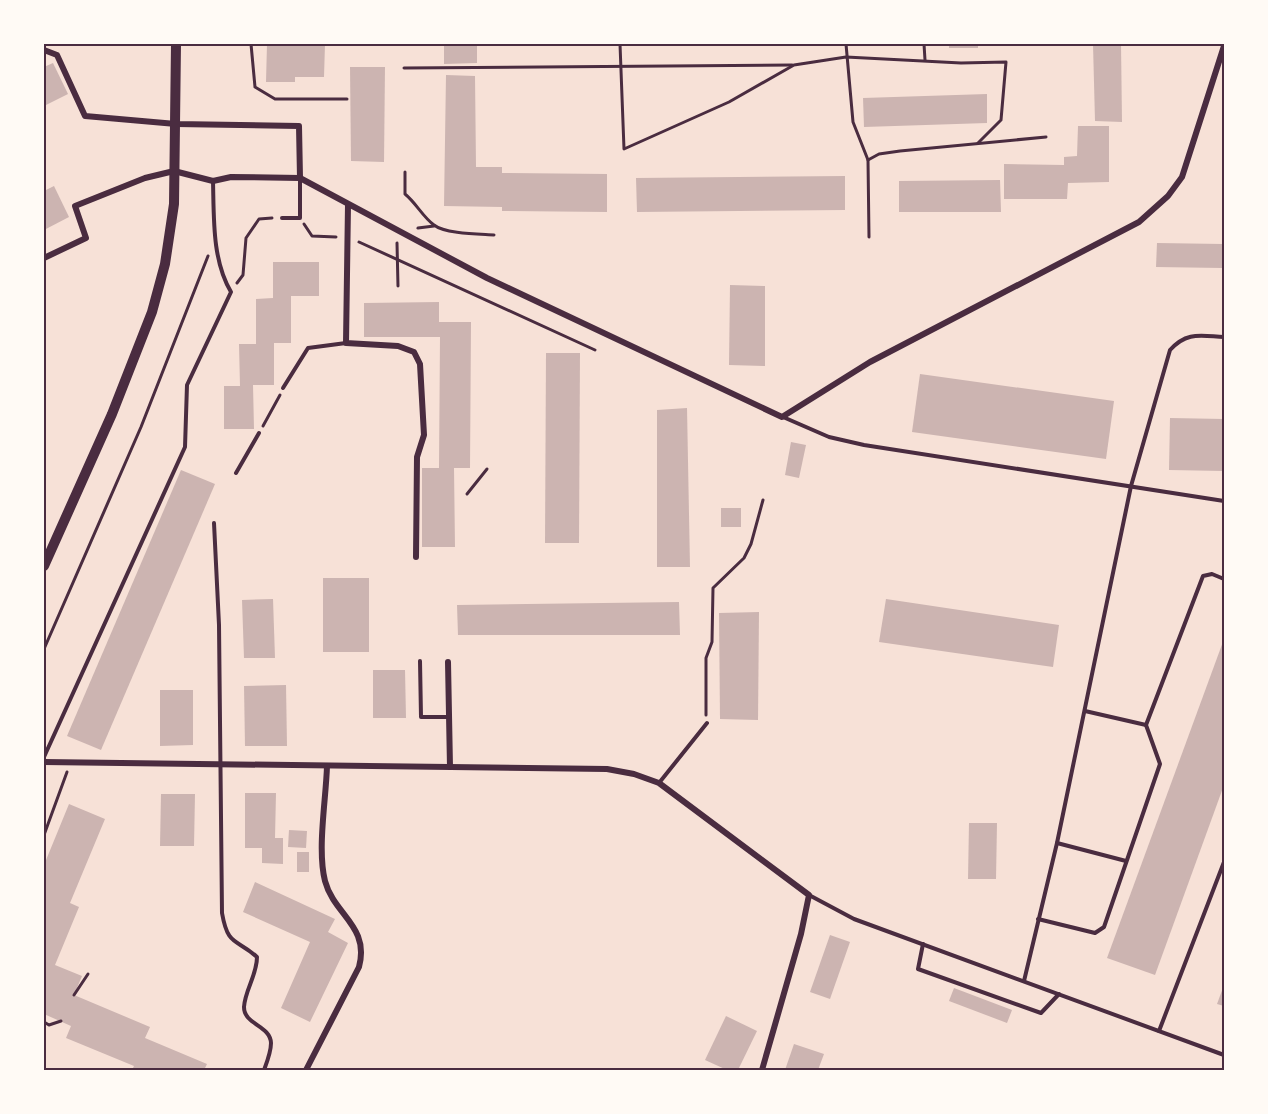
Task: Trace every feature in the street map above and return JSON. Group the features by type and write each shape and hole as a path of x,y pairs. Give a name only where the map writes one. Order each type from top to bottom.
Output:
{"main road":[{"path":"44,566 112,414 152,312 167,254 174,204 176,44"}],"street":[{"path":"44,258 86,238 75,206 145,178 174,171 213,181 231,177 300,178 397,231 536,302 782,417 870,362 1139,222 1168,196 1182,177 1224,46"},
{"path":"44,50 57,55 85,116 176,124 299,126 300,178"},
{"path":"348,205 346,343 398,346 414,352 420,364 424,435 417,457 416,557"},
{"path":"448,662 450,767"},
{"path":"44,762 607,769 634,774 659,783 809,895 801,934 762,1071"},
{"path":"306,1071 359,967 363,952 350,919 326,883 322,864 327,766"}],"lane":[{"path":"282,218 300,218 300,178"},
{"path":"44,757 184,447 186,385 231,292 223,279 215,238 213,181"},
{"path":"1024,981 1057,843 1131,486 1170,350 1180,339 1192,336 1224,337"},
{"path":"283,388 308,348 346,343"},
{"path":"782,417 829,437 864,445 1224,501"},
{"path":"236,473 259,433"},
{"path":"214,523 219,625 222,914 225,932 231,940 257,957 257,967 244,1005 249,1018 266,1030 270,1037 271,1045 264,1071"},
{"path":"1038,919 1095,933 1104,927 1160,764 1146,725 1203,576 1212,574 1224,579"},
{"path":"420,662 421,717 449,717"},
{"path":"1085,711 1146,725"},
{"path":"659,783 706,723"},
{"path":"1057,843 1126,861"},
{"path":"1160,1031 1224,862"},
{"path":"809,895 854,919 1224,1055"},
{"path":"923,944 918,969 1041,1012 1059,994"}],"path":[{"path":"251,44 255,87 275,99 347,99"},
{"path":"620,44 619,66 624,149 729,102 794,65"},
{"path":"846,44 853,122 868,160 869,237"},
{"path":"924,44 925,61"},
{"path":"404,68 794,65 846,57 1006,62 1001,120 978,143"},
{"path":"868,160 879,154 1046,137"},
{"path":"405,172 405,194 418,205 435,226 462,232 494,235"},
{"path":"231,292 243,275 246,238 258,219 282,218"},
{"path":"300,218 312,236 348,237 595,350"},
{"path":"397,231 398,286"},
{"path":"44,649 141,428 215,238"},
{"path":"259,433 283,388"},
{"path":"467,494 487,469"},
{"path":"706,723 706,658 712,642 713,588 744,558 752,544 763,500"},
{"path":"44,835 71,762"},
{"path":"74,995 88,974"},
{"path":"44,1022 50,1025 61,1021"}],"building":[{"path":"267,44 325,44 324,77 295,77 295,82 266,82"},
{"path":"444,44 477,44 477,63 444,64"},
{"path":"949,44 978,44 978,48 949,48"},
{"path":"1093,44 1121,44 1122,122 1095,121"},
{"path":"53,63 68,94 44,106 44,67"},
{"path":"350,67 385,67 384,162 351,161"},
{"path":"446,75 475,76 476,167 502,167 502,173 607,174 607,212 502,211 502,207 444,206"},
{"path":"987,94 987,123 864,127 863,98"},
{"path":"1078,126 1109,126 1109,182 1068,183 1067,199 1004,199 1004,164 1064,165 1064,157 1077,156"},
{"path":"845,176 845,210 637,212 636,178"},
{"path":"1000,180 1001,212 899,212 899,181"},
{"path":"54,186 69,217 44,230 44,191"},
{"path":"1157,243 1223,244 1222,268 1156,267"},
{"path":"273,262 319,262 319,296 291,296 291,343 274,343 274,385 253,385 254,429 224,429 224,386 240,386 239,344 256,344 256,299 273,298"},
{"path":"730,285 765,286 765,366 729,365"},
{"path":"439,302 439,322 471,322 470,468 454,468 455,547 422,547 422,468 439,468 440,337 364,337 364,303"},
{"path":"546,353 580,353 579,543 545,543"},
{"path":"920,374 1114,401 1106,459 912,432"},
{"path":"687,408 690,567 657,567 657,410"},
{"path":"1170,418 1224,419 1224,471 1169,470"},
{"path":"791,442 806,445 799,478 785,475"},
{"path":"181,470 215,484 101,750 67,736"},
{"path":"721,508 741,508 741,527 721,527"},
{"path":"323,578 369,578 369,652 323,652"},
{"path":"273,599 275,658 244,658 242,600"},
{"path":"886,599 1059,625 1053,667 879,642"},
{"path":"679,602 680,635 458,635 457,605"},
{"path":"759,612 758,720 720,719 719,613"},
{"path":"1224,639 1224,785 1155,975 1107,958"},
{"path":"373,670 405,670 406,718 373,718"},
{"path":"286,685 287,746 245,746 244,686"},
{"path":"160,690 193,690 193,745 160,746"},
{"path":"245,793 276,793 275,838 283,838 283,864 262,863 262,848 245,848"},
{"path":"161,794 195,794 194,846 160,846"},
{"path":"69,804 105,819 70,903 79,907 55,965 82,976 74,995 150,1027 145,1038 207,1064 204,1070 132,1070 134,1066 66,1038 71,1026 44,1014 44,865"},
{"path":"969,823 997,823 996,879 968,879"},
{"path":"289,830 307,831 306,848 288,847"},
{"path":"297,852 309,852 309,872 297,872"},
{"path":"255,882 335,919 328,932 348,943 310,1022 281,1008 310,942 243,912"},
{"path":"830,935 850,942 830,999 810,992"},
{"path":"1224,985 1224,1006 1217,1004"},
{"path":"954,988 1012,1010 1007,1023 949,1001"},
{"path":"726,1016 757,1031 738,1070 727,1070 705,1060"},
{"path":"794,1044 824,1054 818,1070 785,1070"}]}
